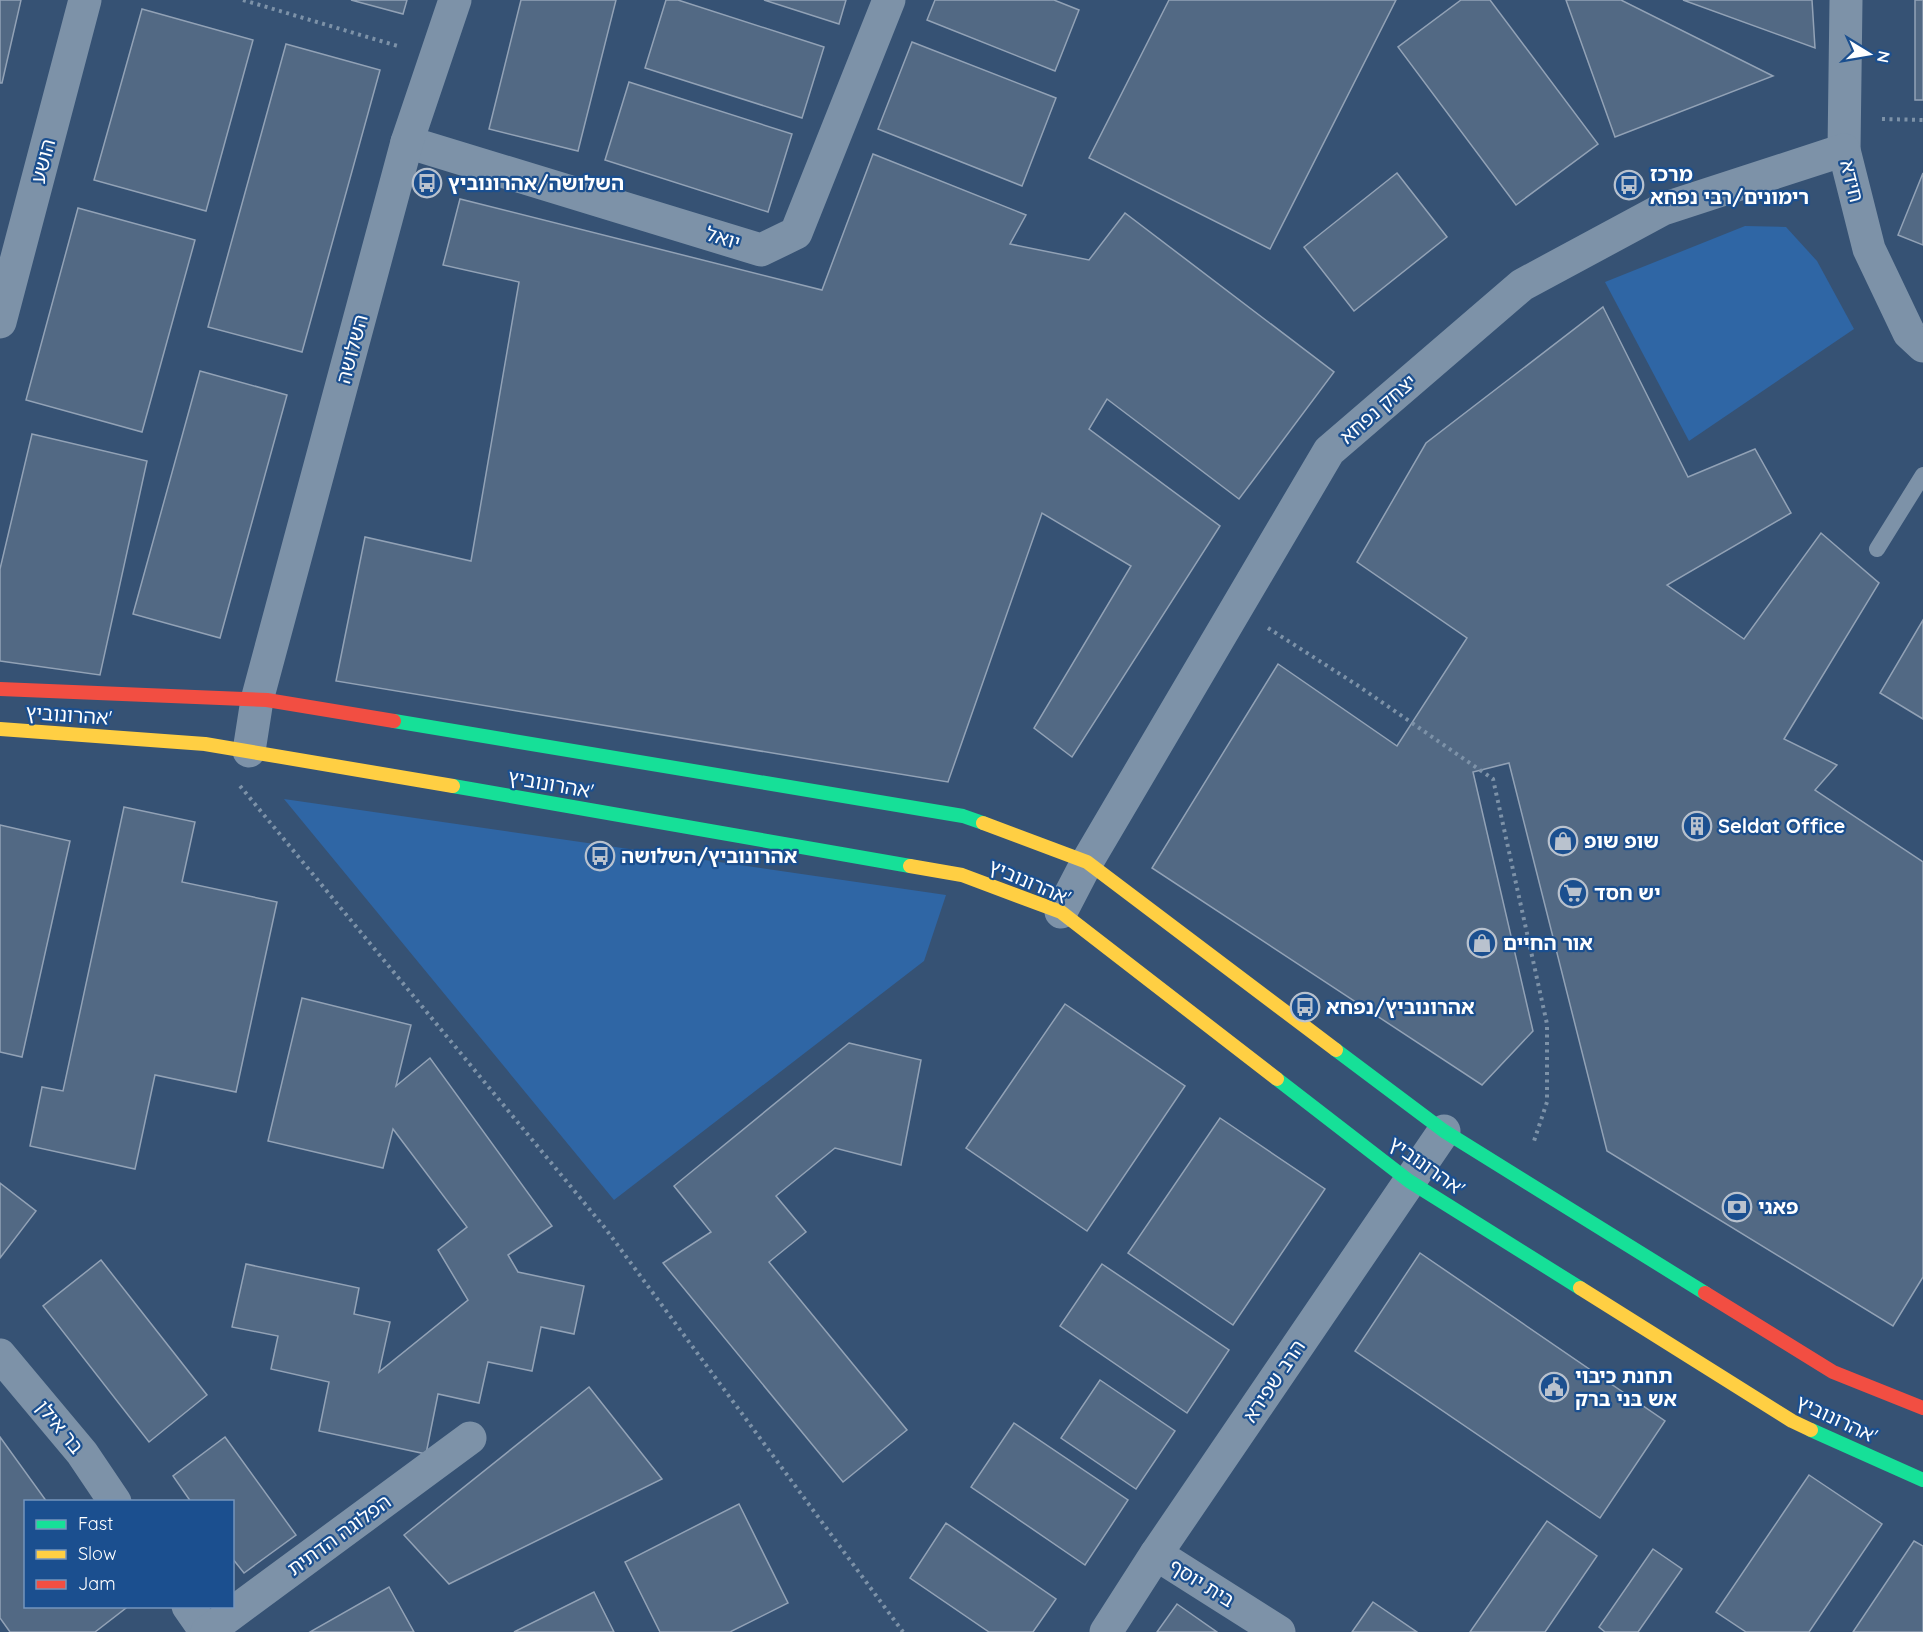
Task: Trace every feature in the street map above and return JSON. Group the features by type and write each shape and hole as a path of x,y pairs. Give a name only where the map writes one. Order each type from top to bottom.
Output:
{"street":[{"name":"הושע","path":"0,322 85,0"},
{"name":"השלושה","path":"249,751 257,700 407,142 455,0"},
{"name":"יואל","path":"407,142 761,250 796,233 889,0"},
{"name":"חידא","path":"1846,0 1844,150 1869,249 1909,333 1923,346"},
{"name":"יצחק נפחא","path":"1061,912 1329,451 1522,285 1663,209 1844,150"},
{"name":"אהרונוביץ'","path":"0,689 257,700 963,816 1088,862 1444,1131 1833,1372 1923,1408"},
{"name":"אהרונוביץ'","path":"0,729 205,744 249,751 962,875 1061,912 1409,1181 1792,1421 1923,1480"},
{"name":"הרב שפירא","path":"1106,1632 1156,1554 1444,1131"},
{"name":"בר אילן","path":"0,1355 82,1454 114,1500"},
{"name":"הפלוגה הדתית","path":"206,1632 470,1438"},
{"name":"בית יוסף","path":"1156,1554 1279,1632"},
{"path":"189,1608 206,1632"}],"lane":[{"path":"1877,549 1923,475"}],"path":[{"path":"243,0 436,57"},
{"path":"1236,608 1357,685 1493,779 1547,1024 1546,1102 1521,1178"},
{"path":"205,744 605,1228 903,1632"}],"shaded area":[{"path":"1745,226 1786,227 1817,261 1854,329 1689,441 1605,282"},
{"path":"284,799 946,895 924,961 614,1200"}],"building":[{"path":"0,0 21,0 2,83 0,83"},
{"path":"351,0 407,0 403,14"},
{"path":"521,0 616,0 578,151 489,129"},
{"path":"666,0 678,0 824,47 802,118 645,68"},
{"path":"764,0 846,0 839,24"},
{"path":"935,0 1054,0 1079,10 1055,71 927,20"},
{"path":"1169,0 1396,0 1270,249 1089,158"},
{"path":"1461,0 1490,0 1598,144 1516,205 1398,47"},
{"path":"1566,0 1621,0 1773,76 1615,137"},
{"path":"1683,0 1812,0 1815,48"},
{"path":"1915,0 1923,0 1923,100 1915,100"},
{"path":"142,9 253,40 206,211 94,180"},
{"path":"912,42 1056,98 1022,186 878,129"},
{"path":"286,44 380,70 302,352 208,327"},
{"path":"629,82 792,134 768,212 605,160"},
{"path":"873,154 1026,215 1010,244 1089,260 1125,213 1334,372 1239,499 1107,399 1089,429 1220,526 1072,757 1034,728 1131,566 1042,513 948,782 336,681 365,537 471,561 519,282 443,265 460,199 822,290"},
{"path":"1397,173 1447,237 1354,311 1304,247"},
{"path":"1923,173 1923,245 1898,235"},
{"path":"78,208 195,240 142,432 26,400"},
{"name":"Seldat Office","path":"1603,307 1688,477 1755,449 1791,513 1667,585 1744,639 1821,533 1879,583 1784,739 1837,765 1815,790 1923,862 1923,1277 1893,1326 1607,1151 1509,763 1473,772 1533,1031 1482,1085 1152,868 1278,664 1397,746 1467,638 1357,562 1426,443"},
{"path":"200,371 287,395 220,638 133,614"},
{"path":"32,434 147,461 100,675 0,661 0,569"},
{"path":"1923,620 1923,719 1880,693"},
{"path":"124,807 195,822 182,882 277,902 236,1092 155,1075 135,1169 30,1146 42,1087 63,1091"},
{"path":"0,825 70,841 22,1057 0,1052"},
{"path":"302,998 411,1025 396,1086 430,1058 552,1226 508,1255 518,1272 584,1286 574,1334 541,1327 532,1371 488,1362 479,1403 438,1394 426,1454 319,1431 329,1382 271,1369 278,1336 232,1327 246,1264 359,1288 354,1314 390,1322 379,1372 468,1300 438,1250 467,1227 393,1129 383,1168 268,1141"},
{"path":"1065,1004 1185,1086 1087,1231 966,1148"},
{"path":"849,1043 921,1060 901,1165 835,1148 776,1196 806,1232 769,1262 907,1430 843,1482 663,1263 711,1232 674,1186"},
{"path":"1220,1118 1325,1189 1233,1325 1128,1253"},
{"path":"0,1183 36,1211 0,1258"},
{"path":"1420,1253 1665,1421 1600,1518 1355,1351"},
{"path":"101,1260 207,1395 149,1442 43,1306"},
{"path":"1102,1264 1229,1350 1187,1413 1060,1326"},
{"path":"1100,1380 1175,1431 1136,1489 1061,1438"},
{"path":"589,1387 662,1479 449,1584 404,1535"},
{"path":"1014,1423 1128,1500 1085,1565 971,1487"},
{"path":"0,1437 46,1500 24,1500 24,1608 126,1608 95,1632 10,1632 0,1618"},
{"path":"225,1437 296,1535 244,1573 234,1560 234,1500 190,1500 173,1476"},
{"path":"1809,1475 1882,1524 1809,1632 1746,1632 1716,1612"},
{"path":"739,1504 788,1603 730,1632 660,1632 625,1562"},
{"path":"1547,1521 1597,1556 1545,1632 1470,1632"},
{"path":"946,1523 1056,1599 1033,1632 989,1632 910,1578"},
{"path":"1914,1541 1923,1546 1923,1632 1853,1632"},
{"path":"1653,1549 1682,1569 1638,1632 1605,1632 1599,1627"},
{"path":"389,1587 414,1632 310,1632"},
{"path":"594,1592 614,1632 514,1632"},
{"path":"1373,1602 1417,1632 1352,1632"},
{"path":"1177,1604 1217,1632 1157,1632"}],"traffic: fast":[{"path":"394,721 963,816 983,823"},
{"path":"453,786 910,866"},
{"path":"1336,1050 1444,1131 1705,1293"},
{"path":"1277,1079 1409,1181 1580,1288"},
{"path":"1811,1430 1923,1480"}],"traffic: slow":[{"path":"0,729 205,744 453,786"},
{"path":"983,823 1087,862 1336,1050"},
{"path":"910,866 962,875 1061,912 1277,1079"},
{"path":"1580,1288 1792,1421 1811,1430"}],"traffic: jam":[{"path":"0,689 267,700 394,721"},
{"path":"1705,1293 1833,1372 1923,1408"}],"place":[{"name":"השלושה/אהרונוביץ","path":"427,183"},
{"name":"מרכז רימונים/רבי נפחא","path":"1629,185"},
{"name":"Seldat Office","path":"1697,826"},
{"name":"שופ שופ","path":"1563,841"},
{"name":"אהרונוביץ/השלושה","path":"600,856"},
{"name":"יש חסד","path":"1573,893"},
{"name":"אור החיים","path":"1482,943"},
{"name":"אהרונוביץ/נפחא","path":"1305,1007"},
{"name":"פאגי","path":"1737,1207"},
{"name":"תחנת כיבוי אש בני ברק","path":"1554,1387"}]}
